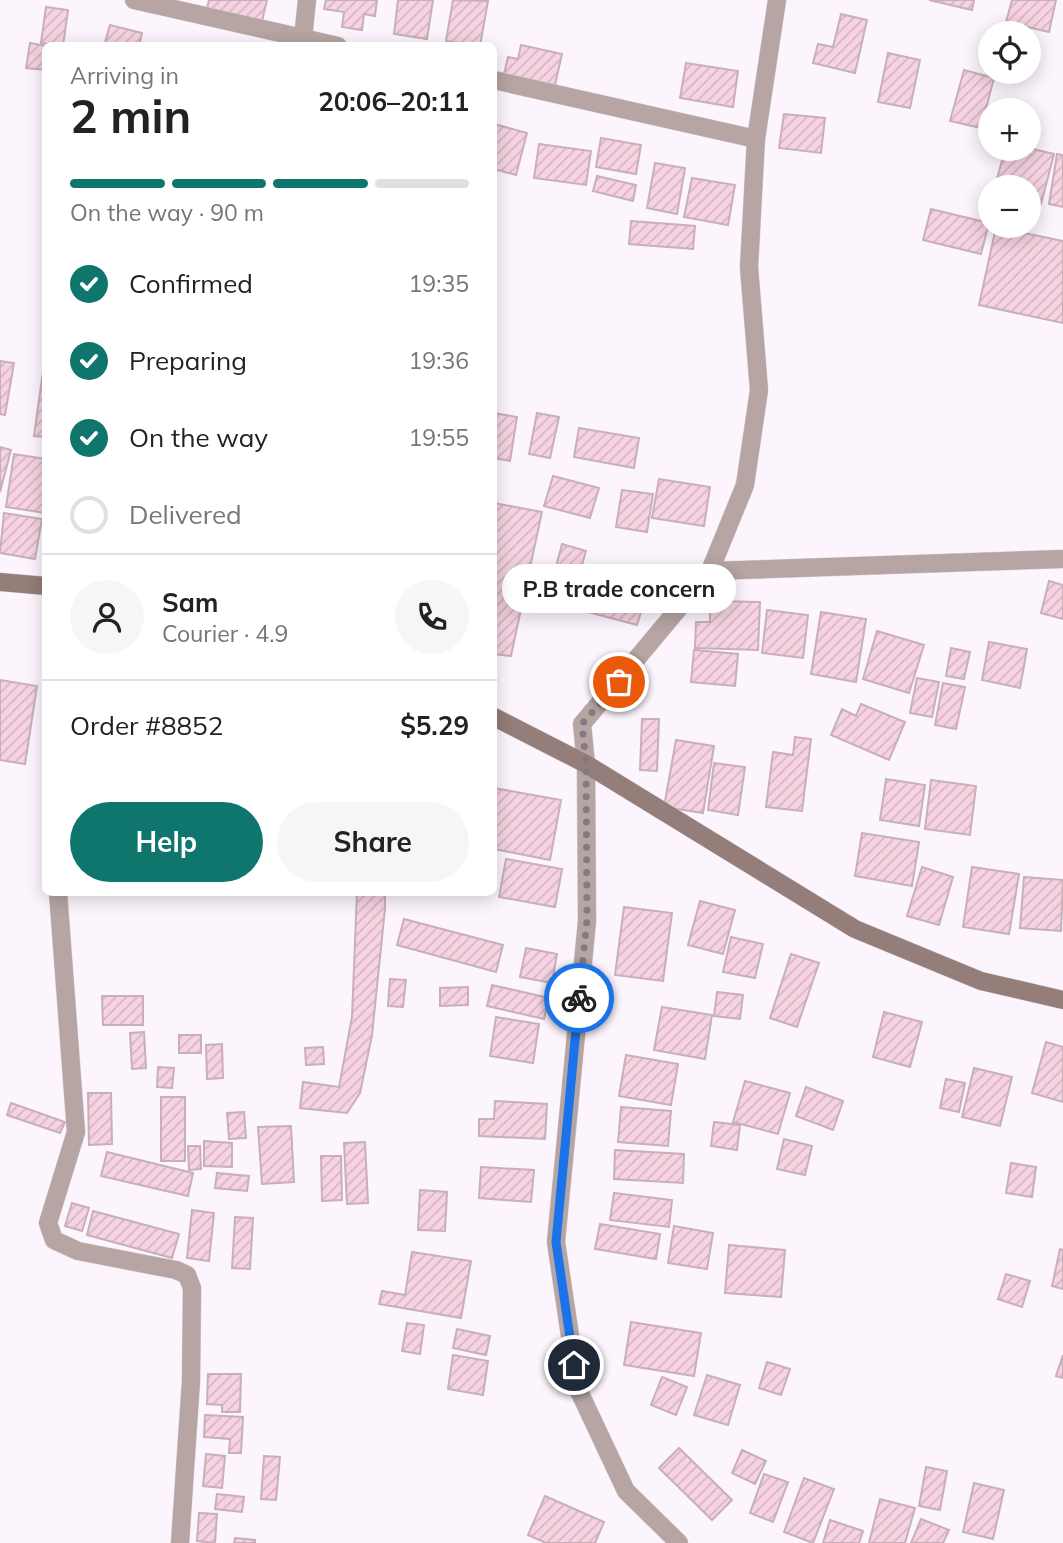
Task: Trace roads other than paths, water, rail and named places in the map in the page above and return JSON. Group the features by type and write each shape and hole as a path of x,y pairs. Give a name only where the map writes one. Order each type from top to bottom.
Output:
{"street":[{"path":"134,0 320,42"},
{"path":"303,38 307,0"},
{"path":"679,1543 626,1491 578,1389 556,1242 587,920 586,764 582,724 710,571 745,485 759,390 749,267 756,139 778,0"},
{"path":"497,81 756,139"},
{"path":"710,571 1063,558"},
{"path":"0,582 42,586"},
{"path":"497,719 586,764 855,929 981,981 1063,1000"},
{"path":"58,896 76,1132 48,1223 54,1240 78,1251 176,1270 187,1275 192,1287 191,1381 180,1543"}],"place":[{"name":"P.B trade concern","path":"619,682"}]}
